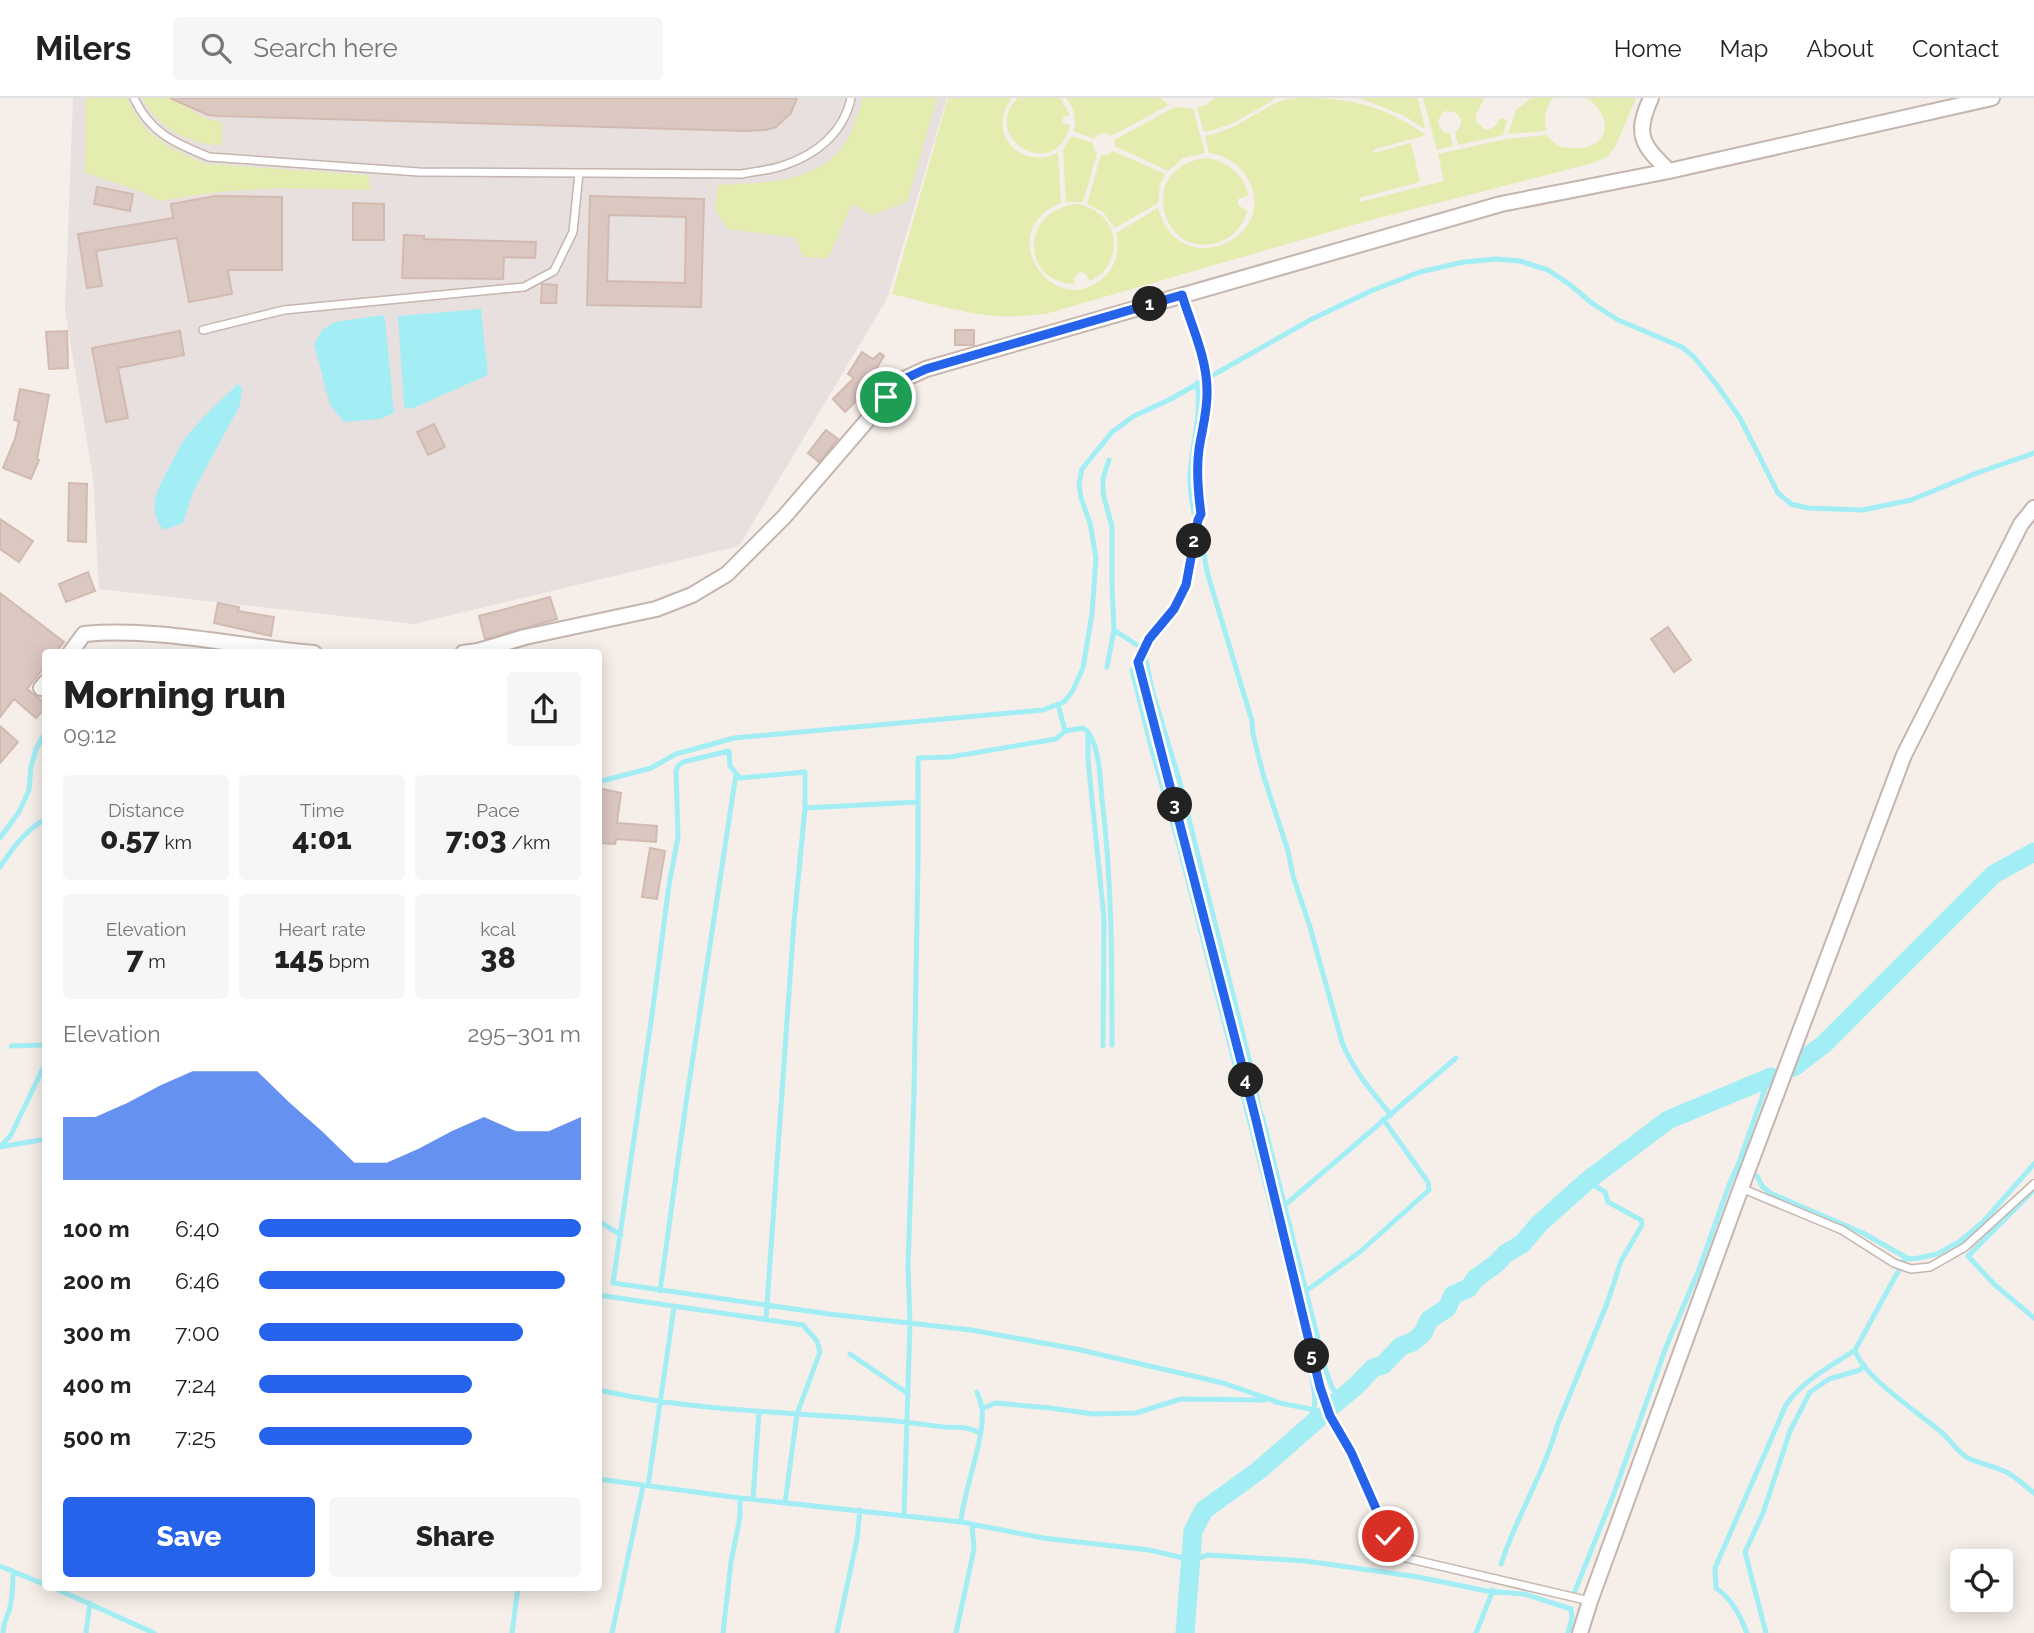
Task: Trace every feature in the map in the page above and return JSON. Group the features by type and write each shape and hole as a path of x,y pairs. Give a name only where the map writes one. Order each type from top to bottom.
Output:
{"street":[{"path":"1651,98 1646,109 1642,138 1650,152 1669,171"},
{"path":"487,649 525,637 656,609 692,595 727,574 784,517 902,380 926,369 1501,204 1669,171 1992,98"},
{"path":"1580,1633 1741,1188 1904,755 2021,524 2034,508"},
{"path":"73,649 84,634 108,632 148,634 267,649"}],"lane":[{"path":"134,98 153,128 177,144 209,157 419,172 742,174 785,166 812,153 838,131 851,98"},
{"path":"203,330 284,310 524,287 554,271 573,232 579,173"},
{"path":"1182,295 1207,386 1196,485 1201,514 1186,585 1174,609 1149,639 1138,662 1252,1103 1320,1387 1330,1416 1351,1452 1388,1536 1402,1557 1590,1601"},
{"path":"1741,1188 1842,1230 1894,1263 1911,1269 1930,1268 1965,1247 2034,1184"}],"shaded area":[{"path":"73,98 947,98 887,299 739,546 414,624 99,589 93,477 65,311"}],"green space":[{"path":"86,98 126,98 146,130 172,149 207,164 368,175 371,190 280,188 219,192 159,201 140,191 85,173"},
{"path":"142,98 182,98 199,115 222,122 222,145 198,142 176,133 157,118"},
{"path":"862,98 937,98 907,202 872,215 852,204 828,258 803,257 796,238 728,229 715,209 718,185 770,182 819,168 844,145 862,104"},
{"path":"948,98 1012,98 1002,123 1011,145 1031,157 1058,153 1061,203 1040,217 1031,234 1031,253 1039,270 1052,283 1069,289 1088,287 1107,274 1117,255 1116,233 1158,208 1169,231 1185,244 1204,248 1223,244 1239,235 1251,220 1254,201 1248,179 1232,161 1209,153 1205,136 1227,130 1283,100 1325,99 1356,103 1385,112 1426,135 1372,150 1374,153 1411,143 1420,182 1359,198 1360,202 1444,181 1438,154 1507,139 1546,135 1561,147 1583,148 1593,145 1604,132 1605,124 1596,106 1587,98 1636,98 1615,147 1607,157 1593,163 1367,221 1045,314 1008,317 969,312 892,294"},
{"path":"1018,98 1060,98 1070,115 1062,120 1070,125 1062,143 1050,152 1036,153 1023,149 1013,139 1007,127 1008,113"},
{"path":"1066,98 1160,98 1169,105 1111,136 1102,133 1094,139 1074,131 1074,114"},
{"path":"1215,98 1276,98 1233,123 1204,132 1197,108"},
{"path":"1359,98 1418,98 1425,129 1403,115"},
{"path":"1423,98 1484,98 1476,121 1484,129 1490,129 1500,118 1507,120 1503,135 1458,145 1455,132 1461,125 1461,119 1455,112 1445,111 1439,118 1439,124 1444,132 1450,133 1453,146 1437,150"},
{"path":"1531,98 1554,98 1546,113 1546,131 1508,134 1516,110"},
{"path":"1175,107 1193,109 1205,153 1183,158 1168,171 1115,146 1114,140"},
{"path":"1072,136 1093,143 1097,153 1083,202 1066,202 1063,149"},
{"path":"1113,151 1165,174 1160,185 1158,203 1115,228 1103,212 1087,204 1101,155 1108,155"},
{"path":"1209,158 1229,167 1243,181 1248,195 1238,199 1238,205 1247,211 1242,224 1232,235 1224,240 1203,245 1185,240 1172,228 1164,212 1163,194 1170,177 1185,164"},
{"path":"1078,204 1098,213 1106,221 1114,239 1114,249 1106,268 1099,275 1090,281 1085,273 1080,272 1074,278 1074,284 1057,280 1044,271 1036,259 1034,245 1037,231 1045,218 1059,209"}],"water":[{"path":"481,309 488,375 411,409 404,407 398,316"},
{"path":"383,315 394,413 380,419 344,422 330,405 314,344 322,330 335,322"},
{"path":"238,384 242,388 240,405 193,492 183,523 164,530 155,514 156,497 162,480 184,440"}],"building":[{"path":"170,98 797,98 791,113 776,127 745,131 218,116 208,115"},
{"path":"97,187 133,194 130,211 94,204"},
{"path":"215,196 282,197 282,270 228,270 232,294 189,302 177,238 96,251 102,286 87,288 78,234 173,218 171,204"},
{"path":"590,196 704,199 701,307 587,305","holes":["609,215 686,217 685,283 607,281"]},
{"path":"353,203 384,204 384,240 353,240"},
{"path":"404,235 424,236 424,239 536,242 535,258 504,257 503,279 402,278"},
{"path":"542,284 557,285 556,303 541,303"},
{"path":"955,330 974,330 974,345 955,345"},
{"path":"67,331 68,368 49,369 46,332"},
{"path":"180,331 184,355 118,368 128,418 106,422 92,348"},
{"path":"862,352 873,359 880,353 884,356 857,400 845,412 833,399 854,378 848,374"},
{"path":"20,389 49,395 37,459 39,460 31,479 3,468 19,421 14,420"},
{"path":"434,424 445,447 428,455 417,432"},
{"path":"826,430 838,439 819,462 808,453"},
{"path":"69,483 87,484 86,542 68,541"},
{"path":"0,519 33,541 19,562 0,549"},
{"path":"88,572 95,591 66,602 59,584"},
{"path":"0,593 64,642 58,649 42,649 42,670 27,689 42,701 42,711 36,718 14,699 0,717"},
{"path":"550,597 557,619 485,639 479,616"},
{"path":"218,603 239,607 238,611 274,617 271,636 214,623"},
{"path":"1668,627 1691,660 1674,672 1651,639"},
{"path":"0,726 18,742 0,763"},
{"path":"602,789 621,793 617,823 657,826 656,842 616,839 615,844 602,843"},
{"path":"650,848 665,851 657,899 642,897"}],"waterway":[{"path":"602,781 651,768 676,754 734,738 1043,710 1064,702 1072,692 1083,668 1092,614 1096,558 1079,484 1082,469 1112,432 1134,416 1169,400 1312,319 1373,290 1420,272 1464,262 1496,259 1520,261 1548,270 1618,320 1682,347 1694,357 1740,418 1778,493 1791,504 1808,508 1863,510 1911,500 2034,453"},
{"path":"1194,513 1190,480 1198,418 1197,383"},
{"path":"1107,667 1114,630 1112,527 1103,493 1103,478 1109,460"},
{"path":"1200,529 1207,572 1252,721 1263,774 1288,851 1342,1042 1357,1071 1391,1115"},
{"path":"1114,630 1140,647"},
{"path":"1145,654 1152,690 1179,779 1326,1371 1340,1400"},
{"path":"1132,670 1296,1303"},
{"path":"904,1516 910,1323 908,1266 914,1093 918,758 950,757 1056,739 1065,731 1058,704"},
{"path":"1065,731 1083,728 1088,732 1088,760 1104,918 1103,1046"},
{"path":"1088,732 1099,764 1108,860 1112,1045"},
{"path":"0,838 19,812 29,790 31,767 42,738"},
{"path":"918,802 805,808 805,772 740,778 730,766 729,751 683,762 678,766 678,837 613,1283 829,1314 971,1330 1076,1349 1223,1383 1278,1402"},
{"path":"660,1291 736,774"},
{"path":"766,1319 794,922 805,808"},
{"path":"0,867 26,834 42,821"},
{"path":"1794,1067 1824,1044 1994,874 2034,852"},
{"path":"11,1046 42,1045"},
{"path":"1285,1205 1456,1058"},
{"path":"0,1147 11,1135 42,1070"},
{"path":"1575,1591 1771,1077"},
{"path":"1332,1406 1373,1368 1383,1365 1401,1346 1413,1342 1423,1333 1429,1320 1447,1308 1453,1295 1469,1288 1475,1279 1505,1254 1522,1244 1539,1224 1587,1181 1668,1120 1771,1077"},
{"path":"1306,1291 1361,1251 1429,1190 1428,1182 1383,1119"},
{"path":"0,1147 42,1140"},
{"path":"1757,1176 1762,1186 1770,1193 1863,1233 1909,1259 1937,1254 1959,1242 1983,1222 2034,1164"},
{"path":"1501,1564 1545,1461 1621,1261 1642,1225 1641,1220 1608,1202 1605,1192 1587,1181"},
{"path":"2034,1190 1968,1256 1993,1283 2034,1318"},
{"path":"602,1223 621,1235"},
{"path":"1906,1257 1855,1350 1860,1360 1880,1383 1940,1431 1964,1455 2008,1473 2034,1493"},
{"path":"602,1296 803,1325 817,1341 820,1352 797,1414 785,1503"},
{"path":"648,1486 674,1307"},
{"path":"1747,1633 1735,1608 1716,1588 1715,1568 1786,1405 1809,1381 1855,1350"},
{"path":"850,1354 907,1393"},
{"path":"1310,1357 1314,1412"},
{"path":"1766,1633 1745,1552 1763,1513 1790,1431 1810,1392 1829,1379 1860,1370 1864,1365"},
{"path":"602,1391 699,1406 888,1420 967,1428 980,1433"},
{"path":"961,1522 982,1421 982,1408 977,1392"},
{"path":"982,1409 995,1403 1093,1414 1136,1413 1181,1399 1265,1400"},
{"path":"1275,1402 1310,1409 1319,1418"},
{"path":"753,1499 759,1411"},
{"path":"1185,1633 1193,1531 1204,1510 1258,1471 1320,1417"},
{"path":"602,1480 740,1498 961,1522 1043,1538 1149,1550 1192,1560 1208,1555 1306,1561 1418,1577 1487,1591 1524,1594 1571,1609"},
{"path":"612,1633 643,1486"},
{"path":"723,1633 731,1562 740,1517 740,1498"},
{"path":"837,1633 857,1539 860,1510"},
{"path":"956,1633 974,1549 972,1524"},
{"path":"0,1566 42,1583"},
{"path":"3,1633 11,1601 13,1571"},
{"path":"1476,1633 1493,1590"},
{"path":"61,1591 154,1633"},
{"path":"512,1633 517,1591"},
{"path":"86,1633 90,1603"},
{"path":"1568,1633 1572,1618 1571,1609"}],"route":[{"path":"886,397 902,380 926,369 1182,295 1207,386 1196,485 1201,514 1186,585 1174,609 1149,639 1138,662 1255,1116 1320,1387 1330,1416 1351,1452 1388,1536"}]}
